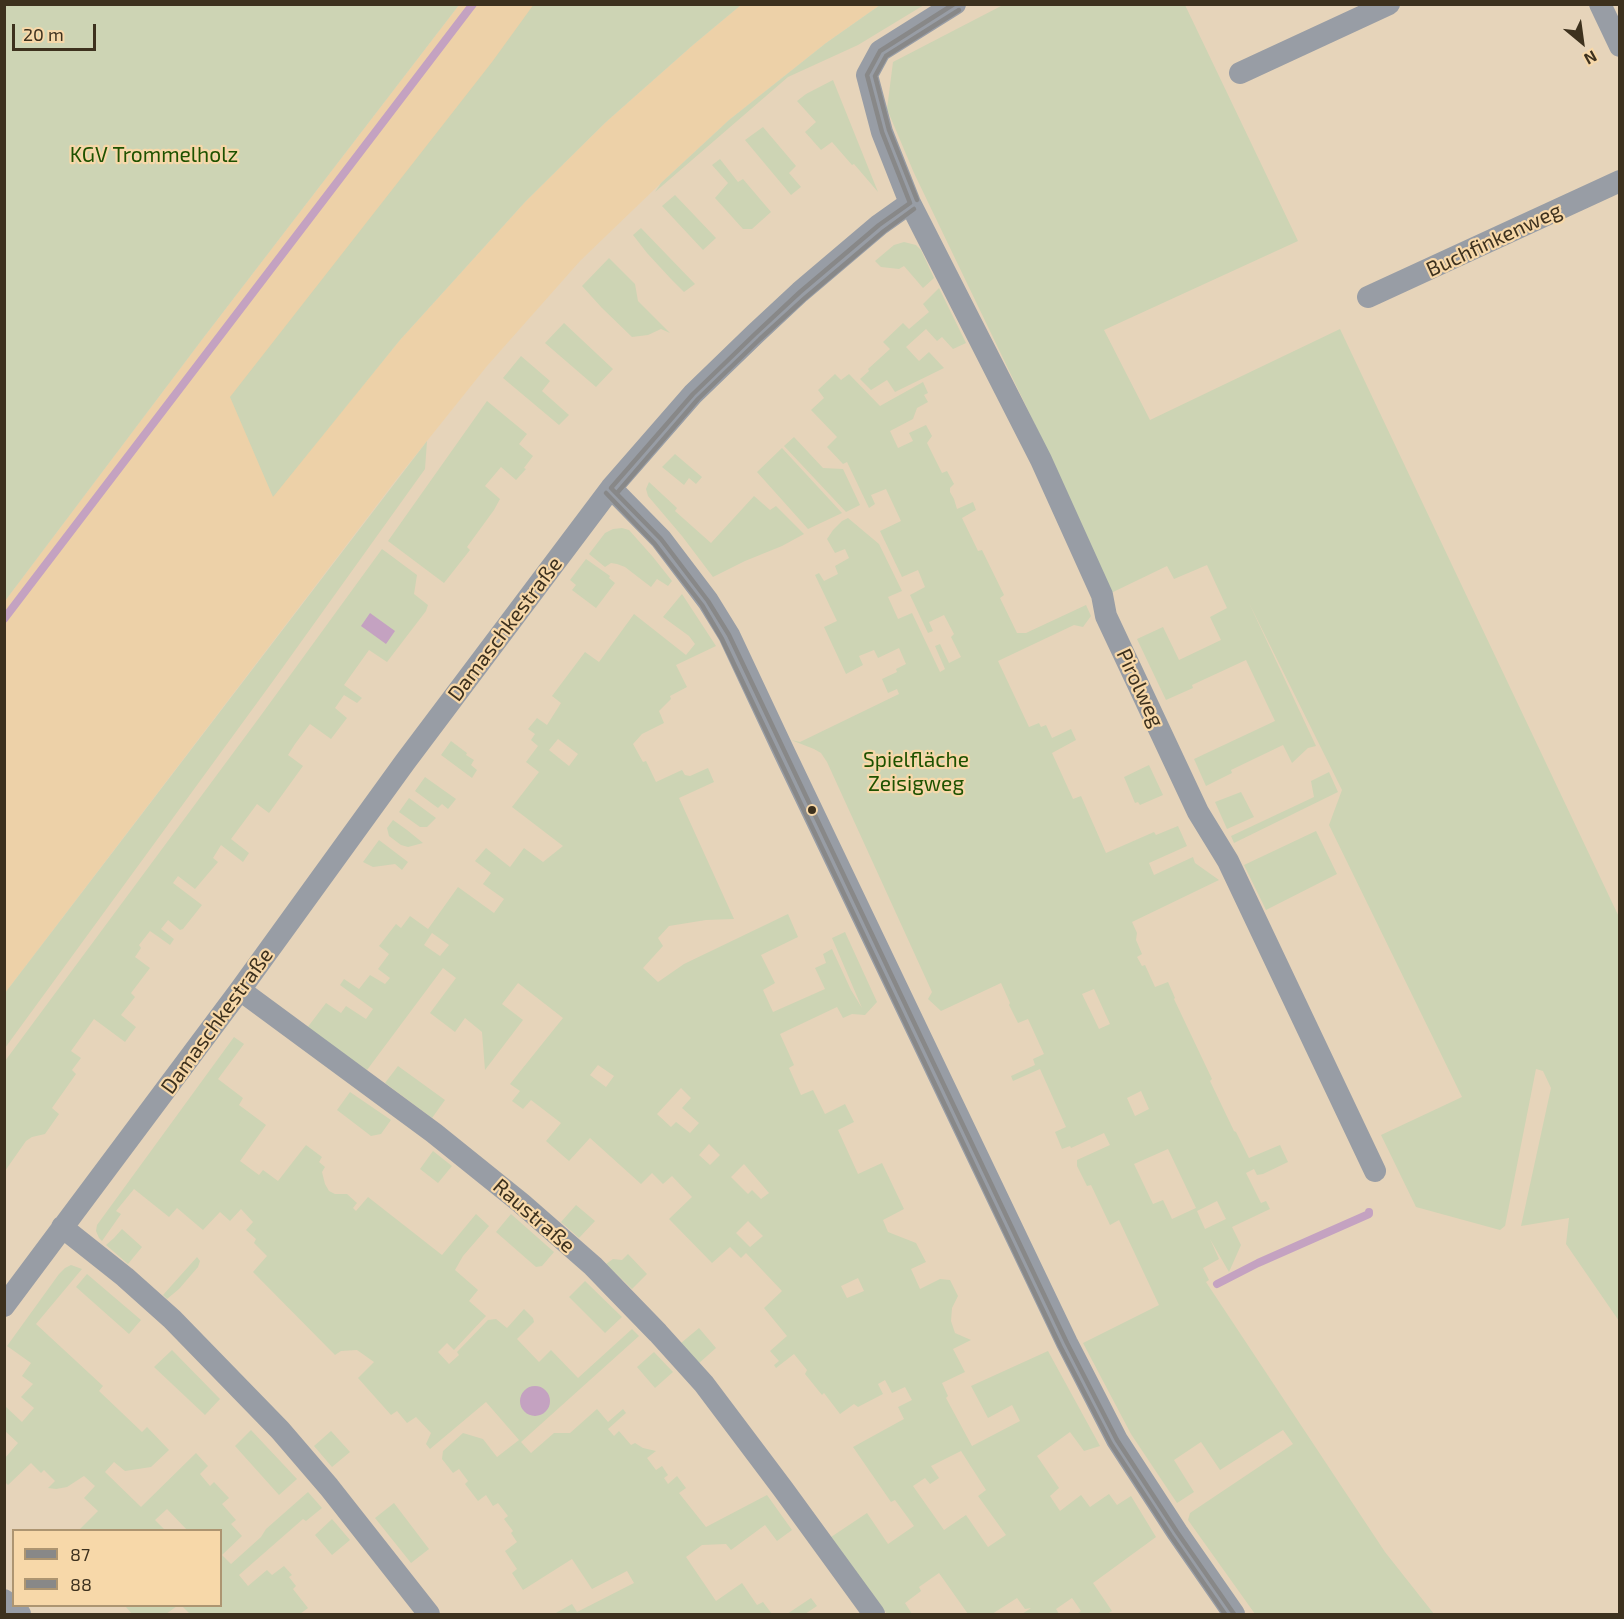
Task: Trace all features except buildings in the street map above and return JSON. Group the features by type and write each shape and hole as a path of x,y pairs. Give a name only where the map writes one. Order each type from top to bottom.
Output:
{"street":[{"path":"910,203 882,132 867,75 880,51 955,4"},
{"path":"1240,73 1389,4"},
{"path":"1600,4 1620,46"},
{"name":"Buchfinkenweg","path":"1368,297 1620,181"},
{"name":"Damaschkestraße","path":"4,1306 240,990 405,762 611,488 693,394 754,334 879,225 910,203"},
{"name":"Pirolweg","path":"910,203 1039,456 1102,595 1106,616 1198,812 1228,861 1375,1171"},
{"path":"611,488 642,518 673,554 708,600 729,635 1067,1343 1125,1455 1234,1614"},
{"name":"Raustraße","path":"240,990 434,1133 521,1203 593,1266 704,1384 874,1614"},
{"path":"62,1227 125,1277 172,1319 280,1430 329,1486 429,1614"},
{"path":"4,1600 20,1614"}],"shaded area":[{"path":"459,5 539,5 272,496 400,340 525,202 606,122 741,5 880,5 826,43 729,120 580,261 487,366 399,476 5,993 5,601"},
{"path":"370,613 395,631 386,644 361,626"},
{"path":"535,1386 541,1387 549,1395 549,1407 541,1415 535,1416 529,1415 521,1407 520,1401 521,1395 529,1387"}],"green space":[{"name":"KGV Trommelholz","path":"5,4 459,5 5,601"},
{"path":"534,4 741,5 606,122 525,202 400,340 273,497 230,397 492,62"},
{"path":"880,5 924,5 858,45 788,77 655,192 661,183 729,120 826,43"},
{"path":"1003,5 1185,5 1298,241 1104,330 1150,420 1340,329 1619,917 1619,1321 1566,1244 1569,1218 1521,1226 1551,1088 1543,1071 1536,1069 1505,1226 1500,1230 1416,1207 1381,1135 1462,1097 1329,825 1342,790 1249,603 1316,746 1308,748 1292,763 1283,745 1231,770 1232,773 1206,786 1194,759 1275,721 1246,660 1166,700 1137,639 1163,627 1179,660 1221,640 1210,617 1227,608 1207,565 1174,579 1167,566 1111,593 1051,458 914,173 887,109 893,62"},
{"path":"833,80 878,192 832,142 821,150 805,132 816,122 797,101"},
{"path":"763,127 796,166 789,173 801,187 791,195 745,140"},
{"path":"720,159 738,182 743,179 771,212 752,229 743,229 715,198 728,183 712,165"},
{"path":"675,195 716,238 703,250 662,206"},
{"path":"641,228 695,284 684,292 671,279 633,235"},
{"path":"904,242 916,245 921,250 934,278 923,288 904,266 899,269 881,267 875,261 894,245"},
{"path":"609,258 635,284 638,301 670,333 661,329 648,335 632,337 582,286"},
{"path":"939,288 966,343 953,349 942,337 937,341 926,329 906,347 919,361 929,352 944,368 895,392 887,380 871,390 860,379 890,349 883,342 903,323 909,329 929,312 923,304"},
{"path":"564,323 613,369 596,387 545,343"},
{"path":"521,356 550,381 542,391 569,415 559,425 503,378"},
{"name":"Spielfläche Zeisigweg","path":"835,374 841,380 849,374 880,406 923,382 928,393 924,395 928,402 917,408 913,419 890,431 898,448 913,441 909,433 926,425 932,436 927,443 942,473 947,471 954,484 950,492 957,509 973,502 976,510 962,518 978,551 982,550 1004,595 1000,598 1017,633 1026,633 1086,605 1091,616 1083,627 1074,625 998,661 1029,727 1039,723 1041,727 1046,725 1052,738 1071,729 1076,740 1052,753 1073,799 1081,796 1106,853 1154,832 1156,835 1178,826 1187,846 1149,863 1154,875 1193,857 1195,863 1219,880 1132,922 1142,954 1137,957 1142,966 1145,965 1155,987 1168,982 1212,1079 1210,1081 1249,1158 1280,1145 1288,1162 1263,1174 1257,1175 1254,1169 1246,1173 1261,1203 1266,1201 1270,1209 1232,1227 1241,1245 1229,1272 1210,1239 1219,1259 1203,1268 1209,1280 1206,1282 1385,1552 1434,1614 1255,1614 1188,1520 1190,1513 1293,1444 1283,1430 1220,1470 1201,1442 1174,1460 1194,1492 1177,1503 1131,1434 1083,1343 1159,1305 1119,1220 1110,1225 1091,1185 1087,1186 1077,1166 1077,1160 1110,1145 1104,1133 1071,1148 1070,1146 1062,1149 1055,1132 1066,1127 1040,1069 1013,1081 1011,1076 1035,1065 1033,1059 1044,1054 1028,1019 1018,1023 1001,983 941,1011 928,999 932,992 827,762 821,753 791,740 800,742 899,694 897,689 888,693 882,679 897,672 896,669 906,664 899,648 878,658 874,650 859,656 863,665 846,674 824,627 837,621 815,575 819,573 824,581 838,574 835,566 849,558 845,549 835,553 827,539 842,521 848,518 879,544 902,591 888,597 898,619 912,613 940,672 945,669 935,646 940,644 949,663 961,657 951,637 954,634 944,615 929,622 933,631 928,633 910,595 925,587 918,570 902,577 880,531 901,521 886,489 871,495 875,504 869,508 847,462 843,464 827,447 837,437 811,410 824,398 818,390","holes":["1094,989 1110,1024 1099,1029 1082,994","1141,1091 1149,1109 1135,1116 1127,1098","1168,1149 1196,1208 1172,1219 1163,1200 1153,1204 1134,1164","1217,1201 1226,1219 1205,1229 1197,1211"]},
{"path":"487,401 527,434 519,444 533,456 524,468 526,469 516,480 501,467 485,486 500,499 467,547 470,550 444,583 388,541"},
{"path":"794,437 823,468 843,469 860,505 846,512 784,446"},
{"path":"427,441 425,469 5,1048 5,993"},
{"path":"782,448 842,513 808,529 757,472"},
{"path":"675,454 702,477 696,484 689,478 684,485 662,467"},
{"path":"649,482 677,508 675,511 711,543 754,496 770,510 776,506 804,534 713,577 648,496 646,489"},
{"path":"622,528 629,530 653,557 672,581 668,586 657,579 651,587 625,567 611,563 605,567 589,554 605,533"},
{"path":"382,549 417,575 414,594 428,605 426,611 387,662 369,650 344,685 362,698 357,703 344,695 335,708 347,718 331,739 310,724 295,744 288,755 303,766 269,813 257,804 231,839 249,853 243,862 221,845 213,858 218,862 195,889 178,876 173,883 202,905 183,929 180,930 168,920 161,929 174,939 170,945 150,931 139,945 141,948 135,957 150,968 131,993 135,997 121,1015 136,1027 125,1042 94,1019 71,1051 81,1058 72,1070 76,1074 52,1108 59,1114 45,1134 26,1141 5,1171 5,1061"},
{"path":"586,559 610,576 609,578 615,583 596,608 572,590 576,585 570,580"},
{"path":"682,594 716,646 676,665 687,687 670,696 671,699 659,711 664,723 642,734 633,744 643,762 646,761 656,782 682,770 685,775 690,776 708,768 714,782 679,798 734,919 706,920 669,926 658,938 663,946 643,968 658,982 684,964 788,914 798,937 761,955 775,983 763,990 773,1012 825,989 815,968 826,963 823,954 832,949 862,1008 832,938 845,932 877,1002 865,1015 852,1014 843,1018 837,1007 780,1034 794,1065 789,1068 801,1095 813,1090 825,1114 845,1104 854,1122 838,1130 858,1174 882,1163 904,1209 883,1220 888,1232 916,1243 926,1262 911,1269 920,1289 940,1279 950,1280 958,1296 952,1308 951,1321 955,1333 971,1340 953,1349 965,1372 942,1383 948,1396 946,1398 972,1446 1020,1421 1012,1405 988,1418 971,1386 1048,1351 1100,1446 1084,1451 1070,1432 1037,1456 1059,1488 1050,1496 1060,1511 1081,1495 1090,1507 1109,1494 1117,1505 1131,1496 1156,1537 1093,1583 1112,1611 1107,1614 1077,1614 1081,1611 1072,1598 1056,1609 1059,1614 1022,1614 1031,1608 1025,1609 1017,1598 992,1614 968,1614 939,1573 919,1587 921,1591 905,1603 912,1614 887,1614 831,1537 867,1513 888,1544 914,1526 895,1500 891,1502 853,1447 904,1419 898,1407 912,1400 905,1387 892,1393 885,1380 878,1384 883,1394 858,1407 854,1404 840,1414 805,1374 807,1370 794,1354 776,1368 774,1365 779,1361 770,1351 787,1336 764,1308 782,1291 746,1253 741,1258 730,1247 712,1263 669,1219 692,1197 672,1176 663,1184 652,1173 641,1184 590,1138 569,1161 546,1141 561,1123 531,1100 523,1109 512,1101 520,1091 510,1084 563,1018 518,983 502,1004 523,1020 485,1070 482,1032 465,1018 455,1032 430,1013 456,978 443,968 367,1070 307,1028 326,1003 341,1013 346,1006 366,1019 373,1009 340,985 344,979 359,989 370,975 385,984 390,978 378,969 389,954 379,946 396,924 401,928 410,916 428,929 458,887 494,913 504,899 483,884 491,873 475,861 486,848 510,867 524,848 543,862 563,846 512,807 539,772 526,762 538,746 531,740 535,734 528,729 537,718 547,725 561,703 552,696 585,652 599,662 634,614 686,655 695,644 689,636 663,617","holes":["558,739 578,754 569,766 549,750","432,933 449,945 440,956 424,945","598,1065 614,1076 606,1087 590,1075","681,1088 691,1098 682,1108 699,1123 690,1133 676,1122 671,1127 657,1114","709,1144 720,1155 710,1165 699,1155","744,1164 769,1193 761,1199 752,1190 748,1194 731,1177","748,1221 763,1236 750,1247 736,1233","858,1278 864,1291 847,1298 841,1286","961,1451 986,1490 978,1496 1006,1535 988,1547 966,1515 944,1530 913,1486 925,1478 930,1484 939,1478 931,1466"]},
{"path":"451,741 474,760 471,765 477,770 472,778 441,755"},
{"path":"1149,765 1163,795 1140,805 1138,802 1135,803 1124,777"},
{"path":"1329,772 1338,792 1234,843 1231,836 1314,797 1311,781"},
{"path":"425,777 456,799 448,809 442,804 438,808 415,791"},
{"path":"1241,792 1254,817 1227,829 1215,802"},
{"path":"409,798 436,818 427,827 420,827 399,812"},
{"path":"393,820 423,843 408,847 389,836 387,828"},
{"path":"1316,831 1337,874 1266,910 1244,865"},
{"path":"379,840 408,862 402,870 395,864 373,867 363,862"},
{"path":"234,1037 244,1044 218,1079 243,1098 239,1105 266,1125 240,1161 259,1175 263,1170 278,1181 306,1145 322,1157 319,1162 325,1167 322,1172 329,1191 335,1194 347,1194 357,1203 353,1208 356,1211 368,1197 442,1255 476,1214 489,1226 463,1256 455,1270 478,1290 469,1301 486,1316 454,1350 447,1343 438,1352 449,1364 459,1355 457,1352 488,1320 496,1319 507,1328 524,1309 534,1322 517,1339 539,1362 551,1350 578,1378 632,1329 639,1336 521,1442 531,1453 554,1433 570,1433 597,1409 608,1422 623,1409 626,1413 608,1429 614,1436 619,1431 631,1445 635,1443 643,1448 656,1451 647,1458 656,1470 662,1466 668,1475 664,1478 668,1484 677,1476 686,1488 679,1493 706,1527 767,1495 792,1530 777,1541 765,1525 731,1550 726,1544 702,1545 686,1557 716,1601 742,1583 757,1605 763,1602 772,1614 554,1614 572,1604 577,1612 634,1583 627,1571 592,1589 572,1559 523,1590 512,1573 517,1569 505,1551 517,1542 511,1533 513,1531 504,1519 508,1516 498,1503 493,1506 486,1495 478,1501 465,1484 468,1481 459,1469 453,1473 442,1459 443,1451 463,1433 483,1439 497,1457 519,1440 486,1402 430,1449 426,1444 431,1433 416,1417 407,1423 397,1411 391,1415 358,1378 374,1362 357,1350 341,1351 335,1355 253,1272 267,1256 254,1243 256,1239 246,1230 253,1222 241,1209 230,1221 220,1212 203,1230 177,1208 169,1217 134,1189 116,1211 121,1214 102,1241 99,1238 96,1231 97,1225"},
{"path":"398,1066 445,1100 432,1118 385,1083"},
{"path":"350,1092 391,1120 381,1134 371,1136 337,1110"},
{"path":"433,1151 452,1166 438,1183 420,1169"},
{"path":"576,1205 595,1221 579,1238 561,1222"},
{"path":"511,1214 554,1252 542,1266 536,1267 496,1232"},
{"path":"122,1229 142,1247 128,1264 106,1245"},
{"path":"628,1254 647,1274 632,1289 606,1264 613,1259 622,1260"},
{"path":"197,1257 200,1261 198,1267 167,1299 163,1295"},
{"path":"71,1265 82,1269 36,1324 103,1386 99,1391 142,1432 147,1427 169,1450 151,1467 125,1471 114,1462 105,1472 141,1507 196,1453 208,1466 200,1474 210,1486 214,1482 229,1498 222,1504 236,1520 231,1524 242,1536 222,1555 222,1529 186,1529 167,1509 155,1520 164,1529 80,1529 98,1511 84,1498 95,1486 84,1476 67,1487 48,1488 55,1481 44,1470 41,1473 31,1463 8,1485 5,1482 5,1458 18,1443 5,1431 5,1406 22,1422 34,1408 21,1397 33,1384 22,1376 31,1363 7,1346 65,1268"},
{"path":"87,1274 141,1320 129,1334 76,1287"},
{"path":"585,1281 622,1317 605,1333 569,1297"},
{"path":"699,1328 716,1348 698,1364 681,1343"},
{"path":"172,1350 220,1399 205,1415 154,1367"},
{"path":"654,1352 673,1372 655,1388 637,1367"},
{"path":"251,1430 297,1479 279,1495 235,1446"},
{"path":"331,1431 350,1452 332,1467 314,1446"},
{"path":"308,1492 322,1508 306,1521 303,1519 239,1575 248,1586 267,1570 272,1575 284,1566 292,1575 289,1577 296,1586 293,1589 308,1608 300,1614 189,1613 183,1607 222,1607 222,1555 231,1564"},
{"path":"394,1503 429,1549 411,1563 375,1518"},
{"path":"332,1519 350,1540 332,1555 315,1535"},
{"path":"811,1598 817,1606 805,1614 787,1614"},
{"path":"126,1607 176,1607 166,1614 132,1614"}],"waterway":[{"path":"4,619 473,4"},
{"path":"1217,1284 1258,1263 1369,1214 1369,1212"}],"transit line":[{"name":"87","path":"910,203 882,132 867,75 880,51 954,4"},
{"name":"88","path":"917,200 889,130 875,76 886,56 959,10"},
{"name":"87","path":"611,488 693,394 755,334 800,292 879,225 910,203"},
{"name":"88","path":"617,493 698,399 760,339 884,231 914,209"},
{"name":"87","path":"611,488 661,539 708,601 729,635 1067,1343 1117,1440 1234,1614"},
{"name":"88","path":"606,493 655,544 702,605 722,639 1060,1346 1111,1444 1225,1614"}]}
